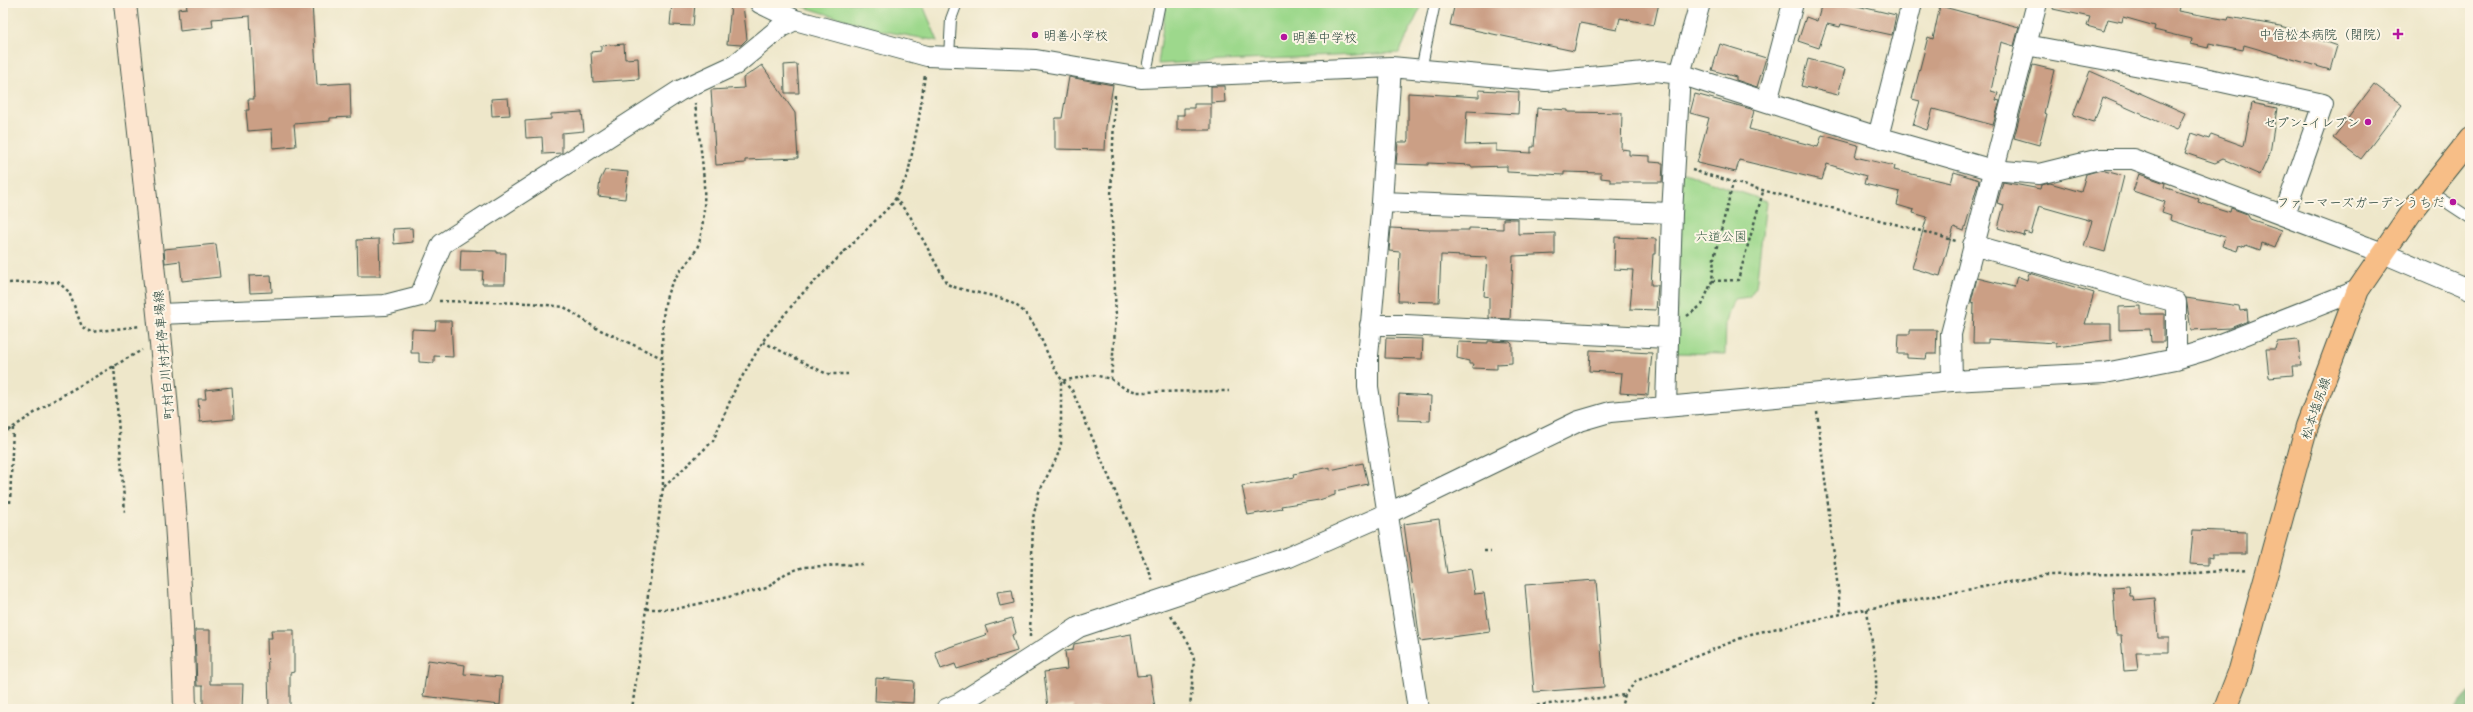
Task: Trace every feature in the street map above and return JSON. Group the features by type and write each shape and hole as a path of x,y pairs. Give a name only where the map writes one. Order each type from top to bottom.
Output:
{"main road":[{"name":"町村白川村井停車場線","path":"125,3 160,326 182,593 185,709"},
{"name":"松本塩尻線","path":"2225,709 2240,670 2307,426 2358,290 2383,253 2470,139"}],"street":[{"path":"760,3 795,20 927,56 1036,60 1116,74 1147,70 1391,68 1546,81 1656,71 1680,74 1878,137 1993,170 2039,174 2100,159 2133,158 2468,284"},
{"path":"1666,405 1672,213 1680,74 1700,3"},
{"path":"1767,102 1793,3"},
{"path":"1878,137 1912,3"},
{"path":"1952,381 1952,334 1966,244 1993,170 2037,3"},
{"path":"160,326 385,305 420,296 442,244 601,140 693,84 735,65 780,27 795,20"},
{"path":"2026,44 2200,77 2323,104 2284,215"},
{"path":"1391,68 1382,202 1370,325 1368,387 1389,513 1418,709"},
{"path":"1382,202 1672,213"},
{"path":"1966,244 2176,302 2176,359"},
{"path":"946,709 960,703 1079,627 1289,557 1389,513 1579,421 1610,412 1666,405 1952,381 2105,373 2176,359 2358,290"},
{"path":"1370,325 1413,325 1668,338"}],"lane":[{"path":"949,57 951,19 956,3"},
{"path":"1147,70 1160,3"},
{"path":"1421,70 1435,3"},
{"path":"2429,191 2470,218"}],"path":[{"path":"663,488 713,441 736,386 763,342 800,296 895,198 908,174 919,118 927,56"},
{"path":"1111,379 1116,317 1111,196 1116,74"},
{"path":"632,709 663,488 662,358 665,305 668,292 674,279 689,262 700,241 704,210 704,185 693,84"},
{"path":"1675,165 1764,192 1888,221 1966,244"},
{"path":"1688,316 1702,305 1712,281 1714,258 1733,183"},
{"path":"1712,281 1738,280 1764,192"},
{"path":"895,198 910,216 946,284 992,295 1012,304 1026,315 1061,381 1072,390 1161,599 1190,645 1194,659 1190,709"},
{"path":"3,283 58,282 69,292 82,326 91,332 160,326"},
{"path":"420,296 440,302 531,303 564,307 594,327 662,358"},
{"path":"3,434 51,402 114,366 160,326"},
{"path":"763,342 828,374 848,374"},
{"path":"114,366 124,513"},
{"path":"1061,381 1094,375 1111,379 1124,388 1137,392 1229,391"},
{"path":"1028,659 1033,518 1040,492 1057,457 1061,444 1061,381"},
{"path":"1815,393 1841,614"},
{"path":"10,503 13,427"},
{"path":"1484,551 1490,551"},
{"path":"646,609 676,609 767,588 786,573 804,567 864,564"},
{"path":"1620,709 1625,695 1636,681 1751,634 1841,614 2045,575 2197,573 2268,567"},
{"path":"1867,610 1876,687 1875,704 1871,709"},
{"path":"1507,709 1625,695"}],"green space":[{"path":"792,3 922,3 938,41 877,30"},
{"path":"1166,3 1423,3 1399,53 1158,64"},
{"name":"六道公園","path":"1685,173 1766,201 1756,287 1749,297 1734,299 1726,321 1725,354 1676,353 1681,174"},
{"path":"2470,691 2470,709 2454,709"}],"building":[{"path":"186,3 312,3 317,85 350,83 351,117 330,118 330,121 294,124 296,146 273,148 272,129 248,131 246,110 249,110 248,99 254,99 250,16 212,19 213,27 180,31 178,9 187,8"},
{"path":"672,3 695,3 693,26 670,25"},
{"path":"1455,3 1659,3 1654,25 1620,18 1617,30 1580,23 1574,51 1450,25"},
{"path":"1825,3 1844,3 1896,15 1892,35 1841,24 1840,27 1827,24 1819,48 1798,41 1806,17 1817,21 1821,6 1824,7"},
{"path":"2054,3 2162,3 2179,7 2178,11 2228,20 2229,17 2280,26 2305,33 2305,35 2337,46 2330,70 2244,45 2243,50 2209,43 2208,48 2191,44 2192,39 2154,30 2155,26 2123,17 2122,22 2108,19 2104,31 2087,26 2090,17 2053,9"},
{"path":"731,5 743,5 747,39 741,45 727,44"},
{"path":"1940,6 2019,27 2014,46 2001,42 1991,91 1998,93 1996,100 2000,101 1993,125 1933,109 1927,130 1913,125 1920,101 1912,99 1928,37 1933,39"},
{"path":"624,44 625,59 638,58 639,79 593,82 591,52 601,51 601,46"},
{"path":"1720,44 1766,58 1757,87 1736,80 1736,77 1712,70"},
{"path":"1808,59 1845,69 1838,95 1801,86"},
{"path":"797,64 799,93 785,93 784,65"},
{"path":"762,65 795,113 798,158 745,160 745,163 716,165 711,90 744,88 743,78"},
{"path":"2033,65 2054,70 2044,113 2047,114 2039,145 2014,138"},
{"path":"2090,71 2185,113 2177,130 2103,97 2094,122 2073,115"},
{"path":"1069,77 1113,85 1106,127 1105,150 1055,149 1055,118 1062,118"},
{"name":"セブン-イレブン","path":"2374,84 2402,105 2361,159 2333,138"},
{"path":"1211,86 1224,86 1225,102 1211,103"},
{"path":"1479,90 1519,92 1518,114 1467,111 1465,145 1496,144 1496,151 1531,153 1531,147 1534,147 1537,108 1568,110 1568,112 1622,113 1621,149 1629,150 1629,155 1650,156 1650,162 1663,163 1662,182 1610,182 1610,179 1601,178 1601,173 1564,172 1564,175 1507,172 1507,166 1471,167 1471,165 1428,163 1428,165 1396,164 1398,142 1407,142 1408,139 1408,93 1479,97"},
{"path":"1695,94 1751,109 1754,111 1749,129 1818,147 1822,135 1858,145 1855,157 1895,166 1894,170 1951,183 1954,172 1979,180 1964,231 1954,227 1940,276 1912,268 1927,217 1913,213 1914,210 1897,205 1900,192 1864,184 1866,176 1827,164 1822,180 1739,160 1736,172 1697,163 1709,118 1690,113"},
{"path":"508,98 510,115 492,116 491,99"},
{"path":"2252,103 2277,108 2270,153 2260,175 2223,159 2215,163 2185,153 2192,133 2209,139 2211,134 2244,146"},
{"path":"1194,104 1211,104 1211,130 1177,130 1177,115 1184,115 1184,108 1194,108"},
{"path":"582,112 584,131 562,133 562,153 543,154 542,137 526,138 525,121 551,119 551,114"},
{"path":"605,170 628,172 625,199 598,196 600,180"},
{"path":"2101,170 2124,176 2105,252 2084,246 2092,221 2039,206 2031,234 2025,232 2024,236 1998,228 2004,205 1997,203 2003,182 2040,189 2041,185 2050,183 2081,192 2086,174"},
{"path":"2139,174 2165,183 2164,187 2199,199 2198,202 2230,212 2231,208 2247,214 2250,219 2282,230 2275,248 2262,243 2260,250 2246,245 2245,247 2239,245 2237,251 2222,246 2225,237 2170,220 2171,215 2162,212 2165,202 2133,191"},
{"path":"1503,219 1518,219 1518,234 1555,233 1555,254 1513,256 1510,319 1489,318 1489,297 1484,296 1487,257 1441,255 1439,302 1398,301 1400,252 1389,251 1391,228 1428,230 1469,230 1469,228 1503,229"},
{"path":"412,228 413,242 394,244 393,229"},
{"path":"1615,237 1656,239 1656,254 1653,254 1651,285 1658,285 1656,310 1630,309 1633,270 1614,269"},
{"path":"379,239 380,276 358,276 357,240"},
{"path":"216,244 220,277 182,281 180,261 165,263 164,249"},
{"path":"461,250 497,251 497,253 506,253 505,284 482,284 483,271 460,271"},
{"path":"2029,273 2094,293 2085,324 2111,324 2111,340 2056,347 2056,343 1988,339 1988,343 1973,343 1974,303 1971,302 1977,278 2014,287 2017,276 2027,280"},
{"path":"271,275 272,292 250,293 249,276"},
{"path":"2186,298 2239,306 2240,311 2247,310 2248,321 2230,328 2191,330"},
{"path":"2141,306 2141,314 2164,314 2164,342 2151,342 2150,329 2119,330 2119,307"},
{"path":"436,321 451,321 453,357 434,356 434,363 419,362 419,353 411,353 412,329 435,330"},
{"path":"1910,330 1937,330 1936,354 1927,354 1926,359 1907,358 1907,354 1898,354 1899,334 1910,334"},
{"path":"1386,338 1423,339 1422,359 1385,358"},
{"path":"2298,340 2301,366 2292,366 2293,375 2269,377 2266,349 2275,349 2277,342"},
{"path":"1488,341 1510,342 1512,344 1512,363 1497,364 1497,369 1472,368 1473,364 1469,364 1469,361 1457,358 1458,342 1488,343"},
{"path":"1590,350 1652,353 1648,395 1620,393 1622,373 1589,371"},
{"path":"232,387 234,419 200,422 198,399 206,399 205,390"},
{"path":"1399,394 1431,396 1430,421 1398,420"},
{"path":"1363,463 1368,484 1335,491 1335,495 1319,500 1281,506 1282,509 1248,515 1242,486 1295,477 1294,474 1330,467 1330,470"},
{"path":"1439,519 1447,573 1471,569 1475,594 1484,593 1490,632 1420,641 1404,524"},
{"path":"2193,530 2246,532 2246,554 2212,554 2212,558 2208,557 2208,565 2190,564"},
{"path":"1596,580 1604,687 1534,692 1525,585"},
{"path":"2129,586 2130,596 2133,596 2134,600 2155,598 2158,638 2169,638 2169,652 2136,652 2138,670 2124,671 2121,635 2116,635 2113,587"},
{"path":"1012,590 1014,603 1000,606 997,592"},
{"path":"1012,618 1016,633 1012,635 1017,651 957,669 955,664 941,669 935,652 988,634 985,626"},
{"path":"195,630 210,630 210,684 243,684 242,709 203,709 203,686 197,686"},
{"path":"271,630 294,630 294,672 290,673 290,709 269,709 267,638 272,638"},
{"path":"1131,634 1137,676 1150,675 1155,709 1073,709 1073,705 1048,708 1044,672 1067,669 1065,651 1073,650 1074,644"},
{"path":"428,660 465,665 464,674 502,677 500,705 423,696"},
{"path":"876,678 914,681 913,703 875,701"}],"place":[{"name":"中信松本病院（閉院）","path":"2398,34"},
{"name":"明善小学校","path":"1035,35"},
{"name":"明善中学校","path":"1284,37"},
{"name":"セブン-イレブン","path":"2368,122"},
{"name":"ファーマーズガーデンうちだ","path":"2453,202"}]}
